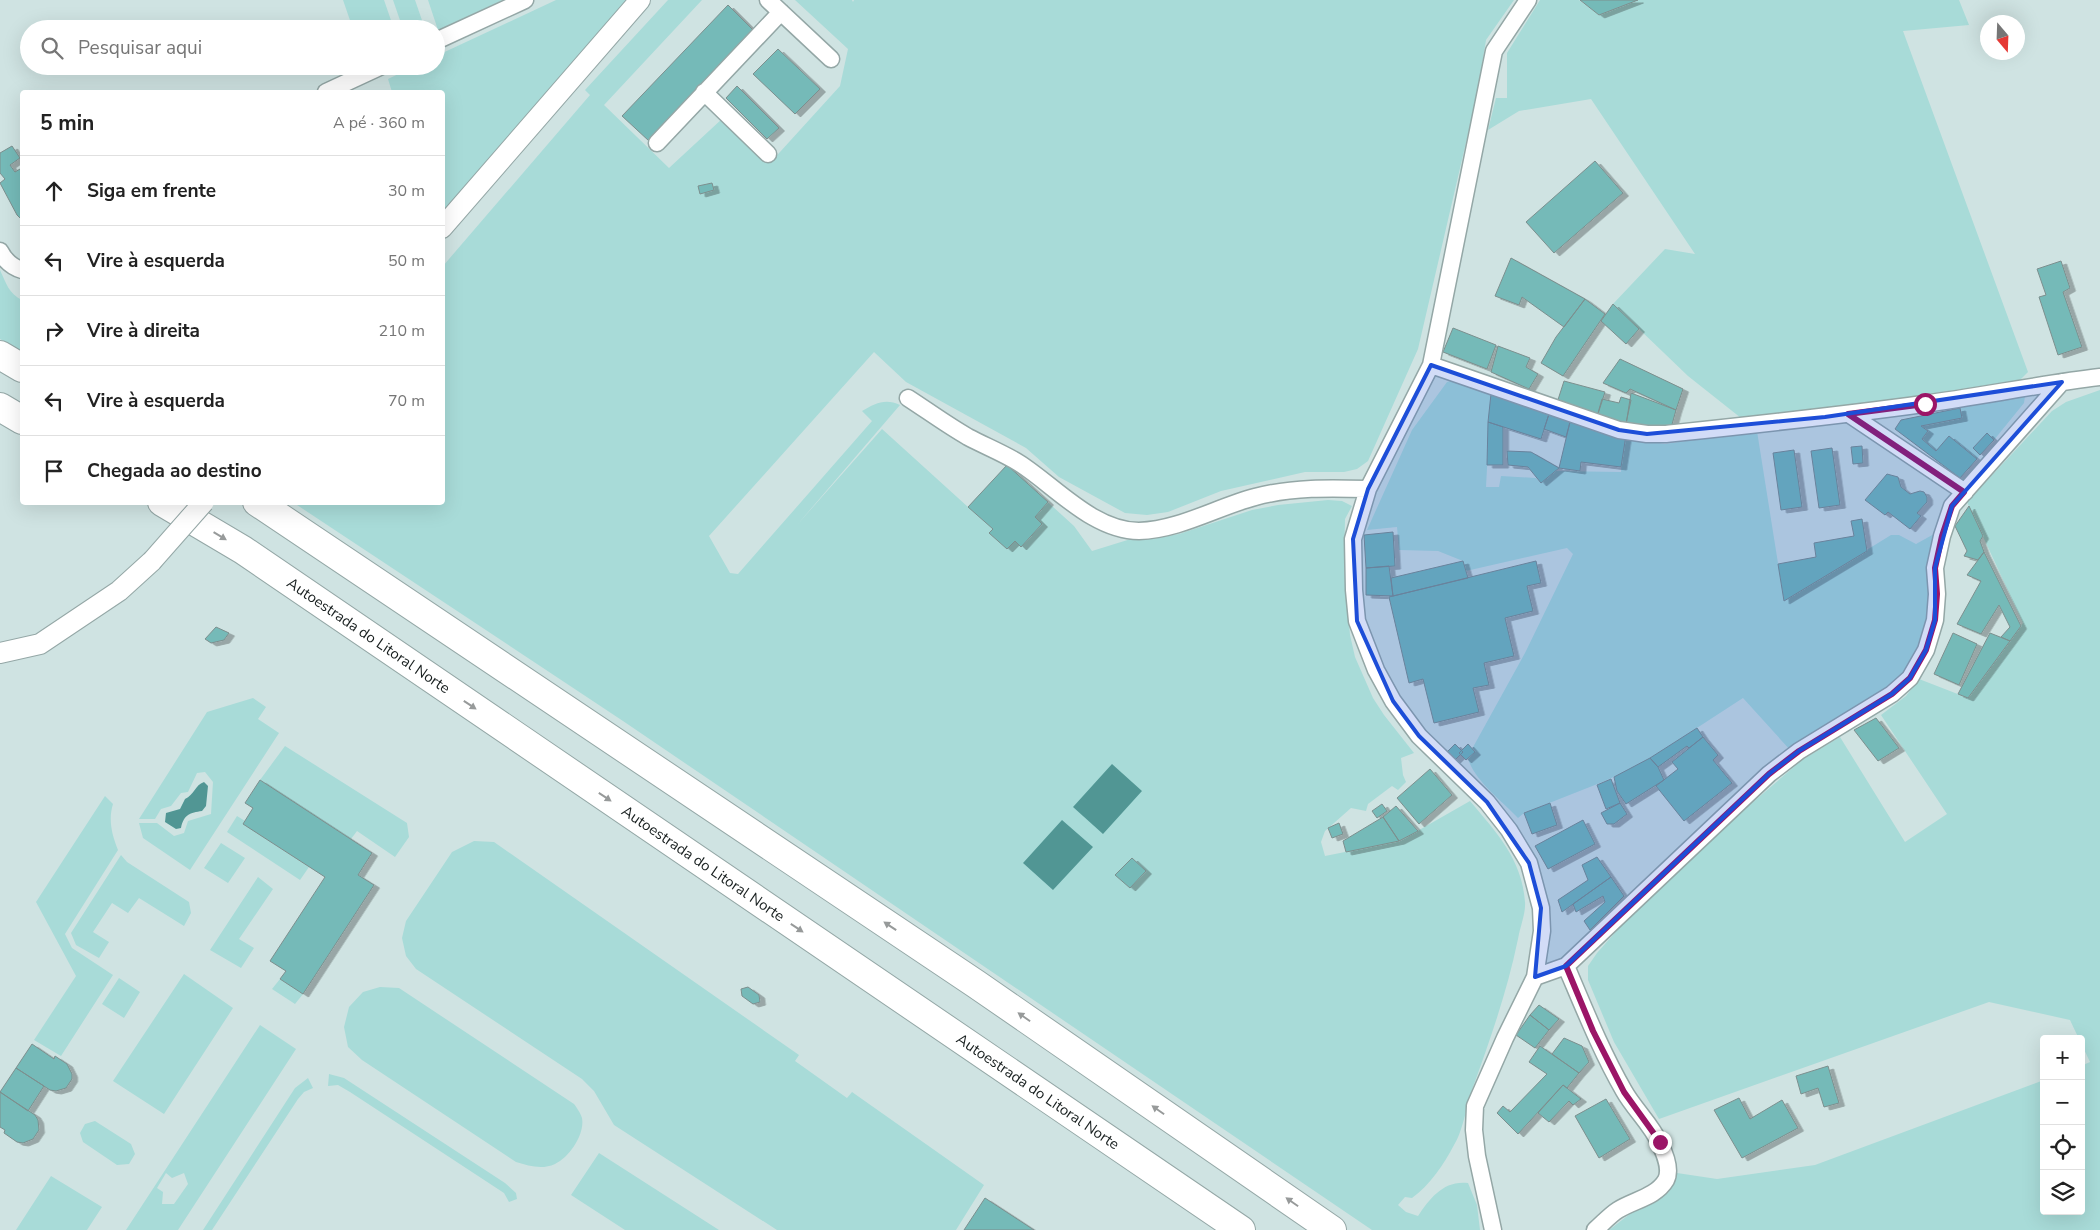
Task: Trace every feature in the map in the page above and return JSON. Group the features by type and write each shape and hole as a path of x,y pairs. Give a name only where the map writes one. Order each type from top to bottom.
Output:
{"highway":[{"path":"0,355 20,367"},
{"path":"0,407 20,419"},
{"name":"Autoestrada do Litoral Norte","path":"167,505 243,550 1240,1230"},
{"path":"261,505 976,984 1332,1230"}],"street":[{"path":"445,37 525,0"},
{"path":"768,0 831,59"},
{"path":"1493,1230 1477,1156 1474,1130 1476,1106 1505,1038 1535,977 1542,931 1542,908 1530,863 1509,830 1487,802 1419,736 1393,701 1376,670 1357,621 1353,539 1368,489 1431,365 1494,51 1528,0"},
{"path":"445,225 639,1"},
{"path":"657,142 781,12"},
{"path":"330,90 363,75"},
{"path":"704,92 768,154"},
{"path":"0,251 2,257 13,267 20,269"},
{"path":"1431,365 1618,430 1634,433 1666,434 1848,414 2100,377"},
{"path":"1535,977 1566,966 1769,774 1799,751 1892,694 1910,678 1926,650 1935,620 1937,594 1935,568 1942,536 1952,506 2062,382"},
{"path":"908,398 969,437 1020,464 1063,497 1092,516 1116,526 1138,531 1170,526 1256,497 1293,490 1368,489"},
{"path":"1848,414 1964,492"},
{"path":"0,653 40,644 119,591 152,561 201,505"},
{"path":"1566,966 1593,1031 1624,1092 1660,1142 1668,1168 1667,1178 1661,1187 1650,1195 1633,1201 1616,1211 1595,1230"}],"highlighted area":[{"path":"1431,365 1619,430 1647,434 1825,417 2062,382 1952,506 1935,568 1935,620 1926,650 1910,678 1892,694 1799,751 1769,774 1566,966 1535,977 1541,908 1529,863 1487,802 1419,736 1393,701 1357,621 1353,539 1368,489"}],"shaded area":[{"path":"343,0 384,0 391,20 350,20"},
{"path":"393,0 415,0 422,20 400,20"},
{"path":"428,0 503,0 445,27 445,20 435,20"},
{"path":"556,0 627,0 445,210 445,90 391,90 388,79 396,75 445,75 445,52"},
{"path":"668,0 702,0 604,105 669,168 723,118 770,163 840,86 848,49 795,0 852,0 853,2 854,0 1514,0 1486,40 1477,95 1418,349 1368,461 1357,469 1344,472 1305,472 1221,491 1168,512 1147,515 1125,513 1059,477 1026,448 906,382 874,352 709,536 730,573 738,574 872,421 862,411 885,402 900,405 797,525 882,429 968,507 1007,465 1074,526 1092,551 1134,538 1152,539 1179,534 1252,510 1278,505 1328,500 1342,501 1352,506 1345,519 1344,564 1350,635 1355,657 1373,698 1414,753 1401,758 1403,775 1406,782 1398,790 1392,786 1368,804 1366,811 1351,808 1325,831 1321,842 1325,856 1400,841 1470,801 1506,847 1519,872 1523,887 1525,911 1509,977 1460,1132 1446,1159 1431,1181 1419,1193 1412,1198 1405,1197 1398,1205 1406,1212 1418,1216 1433,1197 1445,1187 1452,1184 1468,1183 1477,1205 1480,1230 1372,1230 623,721 297,505 445,505 445,264 590,95 585,90"},
{"path":"1540,0 1579,0 1599,15 1638,0 1959,0 1969,25 1903,31 2028,372 2020,380 1853,406 1741,418 1688,376 1613,304 1665,249 1695,254 1591,99 1519,111 1488,130 1496,98 1507,98 1507,53"},
{"path":"0,270 6,284 20,299 20,350 0,339"},
{"path":"1459,379 1491,394 1486,487 1499,487 1501,476 1536,478 1541,483 1555,471 1621,472 1626,435 1665,444 1757,431 1784,601 1891,535 1899,535 1916,544 1934,534 1930,552 1930,600 1924,640 1904,674 1889,688 1791,751 1743,698 1643,763 1605,781 1524,813 1518,818 1483,783 1468,759 1475,752 1472,749 1525,653 1573,554 1567,548 1466,571 1463,561 1438,551 1399,550 1397,527 1367,530 1412,430 1447,382"},
{"path":"2100,390 2100,1230 1609,1230 1639,1207 1668,1193 1677,1173 1717,1179 1815,1165 2040,1081 2040,1215 2085,1215 2085,1064 2090,1062 2085,1051 2085,1035 2077,1035 2070,1020 1989,1002 1659,1119 1614,1042 1588,980 1588,966 1597,953 1660,882 1802,760 1840,737 1905,842 1947,814 1881,715 1906,696 1919,679 1968,698 2023,623 1967,502 2052,411 2066,402"},
{"path":"2017,395 2025,396 2024,403 1994,440 1987,433 1973,448 1980,455 1977,459 1949,436 1936,451 1922,439 1921,426 1962,418 1960,408"},
{"path":"253,698 266,707 258,719 279,733 190,870 143,838 139,823 157,823 174,836 184,833 188,821 211,814 213,782 205,772 197,773 188,792 181,793 171,806 161,809 155,819 139,819 207,712"},
{"path":"285,746 407,823 409,837 395,857 357,831 351,839 260,780"},
{"path":"1112,764 1142,791 1103,834 1073,807"},
{"path":"204,782 208,786 206,806 202,811 188,815 181,828 176,829 165,822 166,813 180,809 185,799 198,785"},
{"path":"105,796 113,804 111,827 118,850 65,934 72,948 113,975 61,1056 34,1040 76,976 36,902"},
{"path":"237,816 245,821 243,824 309,867 300,880 227,832"},
{"path":"1062,820 1093,847 1053,890 1023,863"},
{"path":"474,841 494,842 799,1055 795,1061 847,1098 852,1092 984,1185 956,1230 777,1230 614,1125 594,1091 582,1079 416,969 406,956 402,938 406,921 452,852"},
{"path":"221,843 245,858 228,883 204,868"},
{"path":"121,855 127,862 189,902 191,913 184,926 139,898 128,913 112,903 93,932 109,942 99,958 76,945 71,933"},
{"path":"258,877 273,889 239,939 254,948 241,968 210,950"},
{"path":"184,974 233,1008 164,1114 113,1081"},
{"path":"119,978 140,992 124,1018 102,1004"},
{"path":"280,979 303,994 295,1004 272,989"},
{"path":"380,987 399,988 574,1104 581,1116 582,1124 579,1138 571,1151 561,1161 545,1167 536,1167 516,1162 362,1060 348,1047 344,1027 349,1007 363,992"},
{"path":"260,1025 296,1049 178,1230 126,1230","holes":["166,1173 172,1178 184,1173 188,1184 174,1204 162,1204 163,1192 157,1188"]},
{"path":"329,1074 344,1078 505,1183 516,1193 517,1199 509,1202 504,1193 350,1092 338,1085 328,1086"},
{"path":"308,1078 313,1088 304,1092 298,1099 212,1230 203,1230 295,1088"},
{"path":"95,1121 131,1144 135,1154 129,1164 117,1165 83,1142 80,1133 85,1124"},
{"path":"599,1153 719,1230 625,1230 571,1195"},
{"path":"51,1176 102,1207 87,1230 16,1230"}],"building":[{"path":"1580,0 1638,0 1599,15"},
{"path":"728,5 754,31 649,141 622,116"},
{"path":"778,49 820,89 795,114 753,74"},
{"path":"737,86 779,128 767,139 726,98"},
{"path":"12,146 20,158 10,165 15,172 20,169 20,218 0,183 5,179 0,173 0,153"},
{"path":"1595,161 1623,193 1554,253 1526,222"},
{"path":"712,183 714,190 700,194 698,186"},
{"path":"1511,258 1585,299 1564,327 1522,297 1519,305 1495,296"},
{"path":"2061,261 2070,288 2063,292 2082,347 2058,355 2039,297 2046,295 2037,269"},
{"path":"1585,299 1605,314 1563,376 1541,363 1556,337"},
{"path":"1613,304 1639,329 1626,344 1601,321"},
{"path":"1453,328 1496,345 1487,369 1443,352"},
{"path":"1498,346 1530,358 1526,367 1538,374 1529,389 1491,372"},
{"path":"1620,359 1683,389 1676,410 1630,389 1626,393 1603,383"},
{"path":"1564,381 1605,392 1596,420 1556,406"},
{"path":"1631,393 1676,410 1671,428 1626,425"},
{"path":"1491,394 1549,414 1541,439 1488,422"},
{"path":"1621,397 1631,400 1625,428 1596,420 1602,399 1619,403"},
{"path":"1960,408 1962,418 1921,426 1928,431 1922,439 1936,451 1949,436 1977,459 1960,478 1895,429 1901,420"},
{"path":"1549,414 1570,422 1566,437 1544,429"},
{"path":"1488,422 1503,427 1503,465 1487,465"},
{"path":"1570,422 1626,435 1621,467 1581,462 1580,471 1559,468"},
{"path":"1987,433 1994,440 1980,455 1973,448"},
{"path":"1862,446 1863,463 1853,464 1851,447"},
{"path":"1832,448 1840,505 1819,508 1811,451"},
{"path":"1794,450 1802,507 1781,510 1773,453"},
{"path":"1507,451 1531,452 1559,468 1541,483 1528,467 1508,465"},
{"path":"1007,465 1048,502 1035,517 1042,524 1021,547 1015,541 1007,549 989,533 993,529 968,507"},
{"path":"1887,474 1898,477 1901,487 1910,494 1920,491 1924,492 1927,497 1927,502 1917,513 1921,516 1910,529 1888,512 1885,515 1865,500"},
{"path":"1969,506 1983,536 1980,541 1984,552 1978,560 1964,556 1967,551 1955,526"},
{"path":"1862,519 1867,551 1784,601 1778,564 1816,557 1814,543 1854,536 1851,521"},
{"path":"1393,532 1395,566 1366,568 1364,535"},
{"path":"1984,552 2021,626 2010,641 2001,637 2010,627 1999,605 1981,634 1957,624 1981,581 1967,575"},
{"path":"1463,561 1468,578 1393,596 1391,578"},
{"path":"1536,561 1541,583 1527,586 1533,611 1505,618 1514,656 1484,663 1489,685 1473,688 1479,712 1434,723 1423,679 1409,683 1389,597"},
{"path":"1389,566 1393,596 1366,595 1366,568"},
{"path":"216,627 229,633 224,640 211,643 205,639"},
{"path":"1953,633 1977,644 1959,685 1934,674"},
{"path":"1990,633 2010,641 1968,698 1958,694"},
{"path":"1876,718 1899,748 1878,761 1854,730"},
{"path":"1697,728 1703,737 1689,748 1687,746 1658,767 1650,758"},
{"path":"1703,737 1718,755 1713,760 1732,783 1684,821 1656,786 1678,769 1672,762"},
{"path":"1455,744 1463,752 1455,760 1447,752"},
{"path":"1468,744 1475,752 1466,760 1459,753"},
{"path":"1650,758 1658,767 1664,780 1626,804 1617,791 1614,777"},
{"path":"1430,769 1452,795 1419,824 1397,798"},
{"path":"1611,779 1620,803 1606,809 1597,785"},
{"path":"260,780 372,853 358,875 374,885 303,994 280,979 286,971 270,961 325,877 243,824 253,808 245,803"},
{"path":"1550,803 1557,825 1532,834 1524,813"},
{"path":"1620,803 1627,814 1614,824 1607,824 1601,813"},
{"path":"1382,804 1387,811 1377,818 1372,811"},
{"path":"1396,806 1418,831 1399,841 1383,817"},
{"path":"1383,817 1399,841 1346,852 1343,841"},
{"path":"1583,820 1595,844 1548,869 1535,846"},
{"path":"1339,823 1343,834 1332,838 1328,828"},
{"path":"1597,857 1611,877 1562,912 1558,900 1588,880 1582,865"},
{"path":"1132,858 1146,871 1130,888 1115,875"},
{"path":"1611,877 1624,896 1590,930 1584,921 1605,902 1603,896 1576,912 1573,904"},
{"path":"748,987 759,995 760,1002 753,1004 742,996 741,989"},
{"path":"1539,1005 1559,1019 1549,1030 1530,1015"},
{"path":"1530,1015 1549,1030 1535,1048 1516,1035"},
{"path":"1564,1038 1582,1046 1589,1062 1579,1073 1552,1054"},
{"path":"32,1044 54,1059 55,1056 67,1064 72,1074 72,1079 66,1088 56,1091 50,1090 16,1068"},
{"path":"1540,1046 1579,1073 1567,1088 1563,1085 1518,1134 1497,1113 1503,1106 1510,1112 1547,1074 1529,1062"},
{"path":"1828,1066 1839,1103 1824,1107 1818,1088 1801,1094 1796,1076"},
{"path":"16,1068 44,1086 28,1111 0,1092"},
{"path":"1563,1085 1581,1099 1573,1105 1569,1101 1549,1122 1538,1113"},
{"path":"0,1092 35,1115 38,1120 39,1130 33,1139 23,1143 17,1142 4,1133 5,1130 0,1127"},
{"path":"1739,1098 1750,1119 1782,1100 1798,1128 1742,1158 1714,1110"},
{"path":"1606,1099 1630,1139 1599,1158 1575,1116"},
{"path":"985,1198 1034,1230 964,1230"}],"route":[{"path":"1660,1142 1624,1092 1593,1031 1566,966 1769,774 1799,751 1892,694 1910,678 1926,650 1935,620 1937,594 1935,568 1942,536 1952,506 1964,492 1848,414 1925,404"}]}
